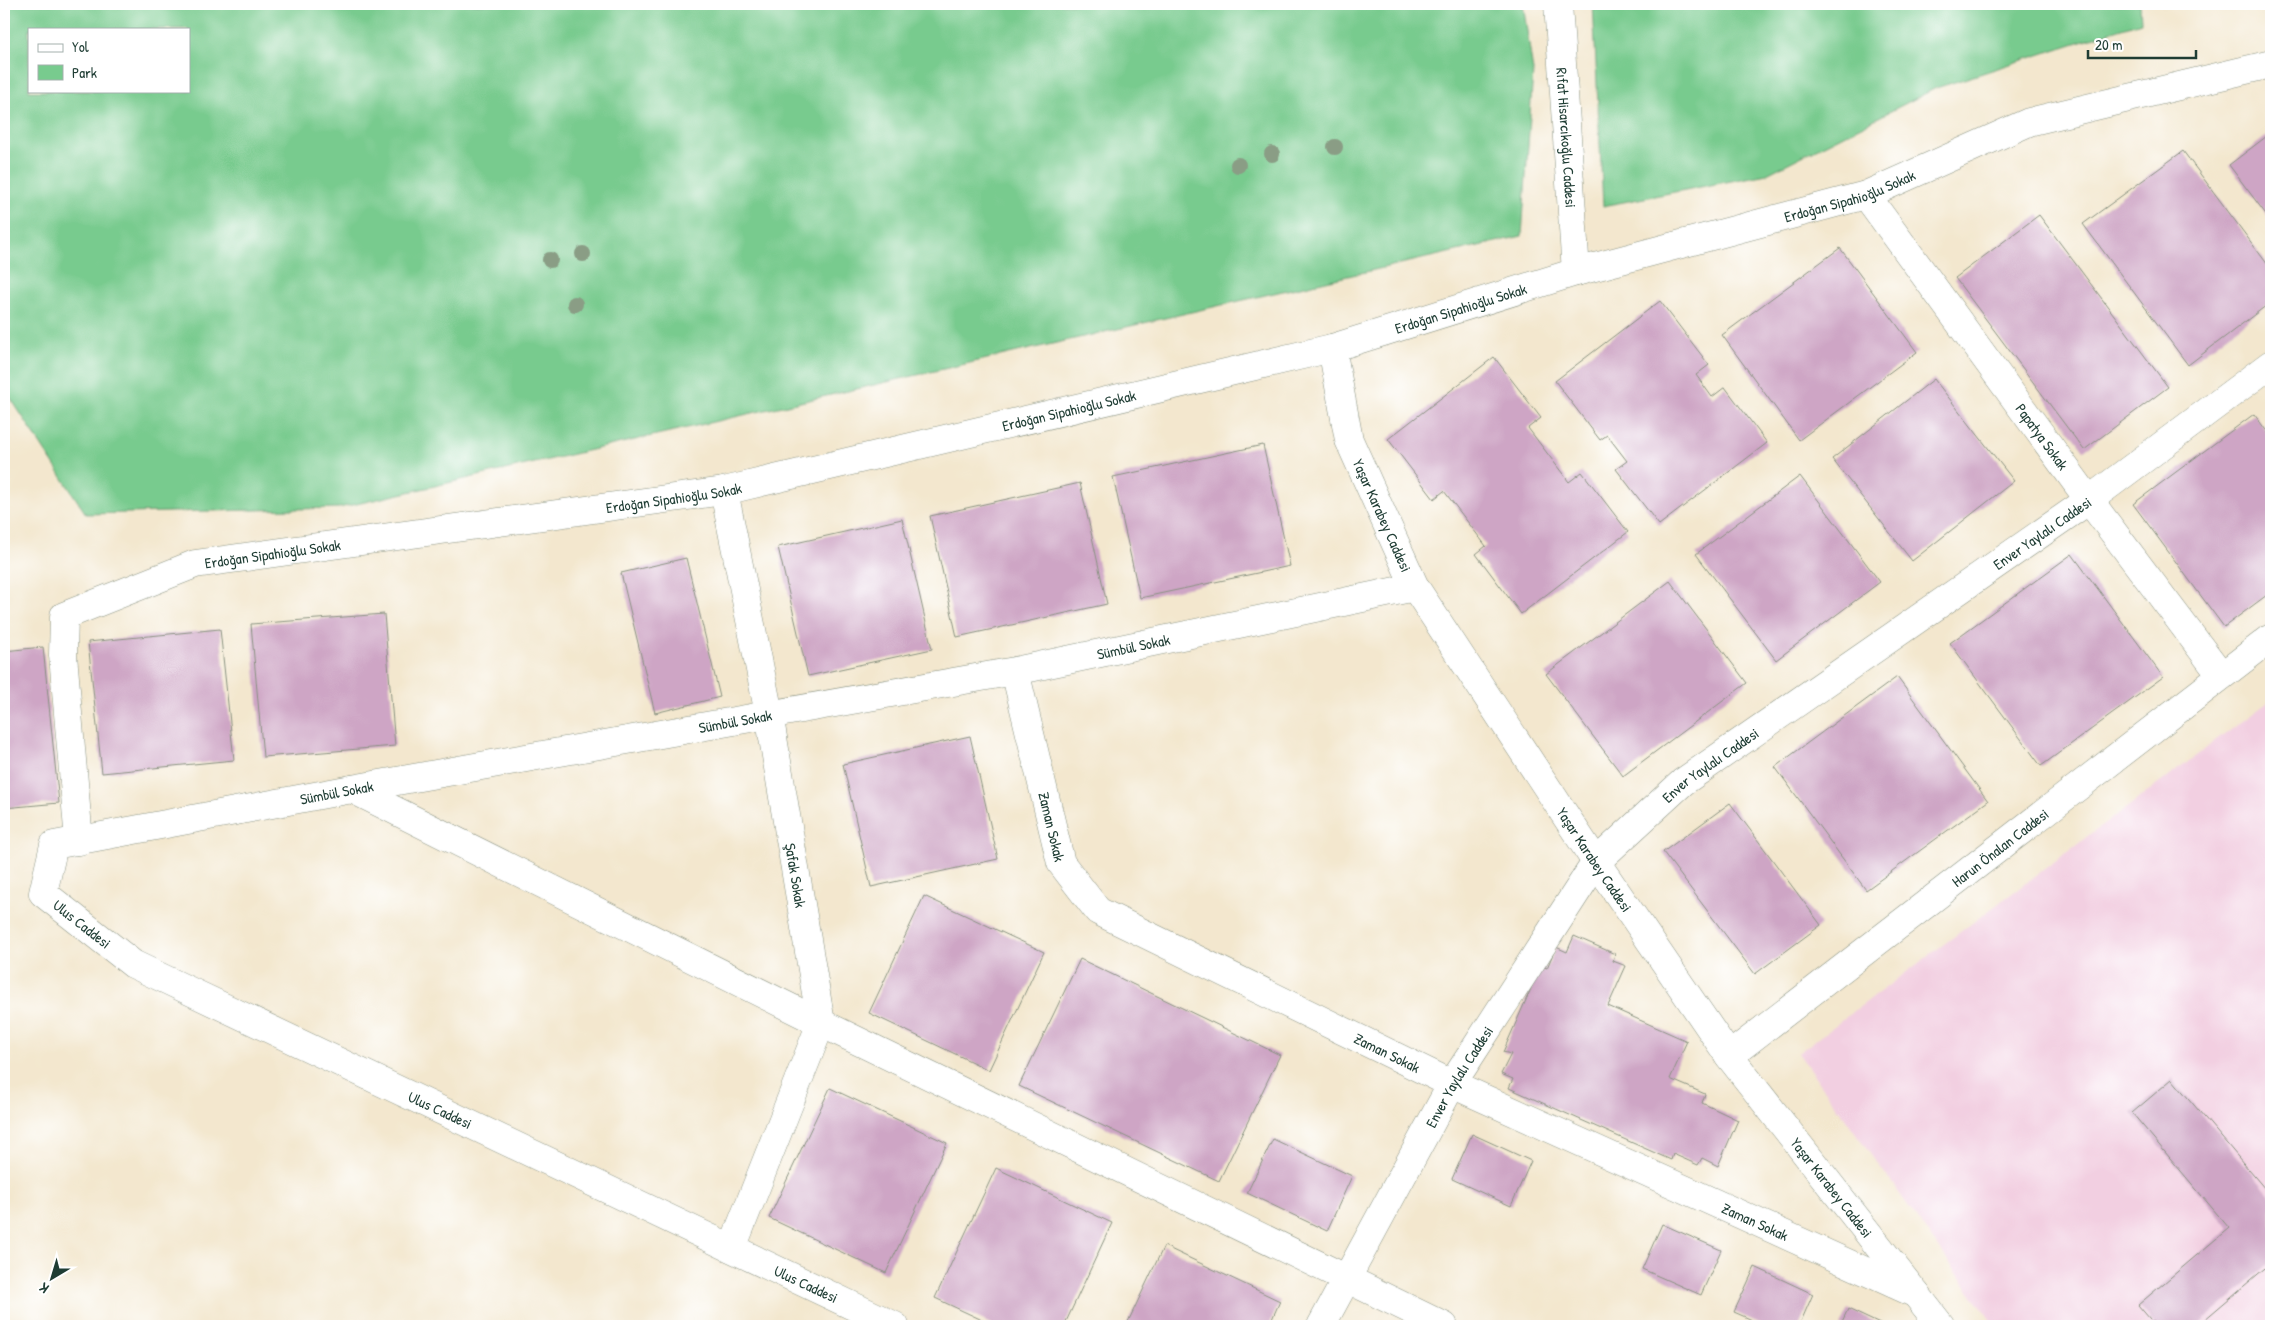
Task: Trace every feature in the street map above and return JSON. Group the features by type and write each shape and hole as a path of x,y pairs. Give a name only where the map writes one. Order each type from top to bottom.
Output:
{"street":[{"name":"Rıfat Hisarcıkoğlu Caddesi","path":"1558,4 1576,272"},
{"name":"Erdoğan Sipahioğlu Sokak","path":"67,843 63,654 64,616 195,564 724,490 1332,348 1576,272 1866,195 2029,122 2271,64"},
{"name":"Papatya Sokak","path":"1866,195 2089,500 2221,675"},
{"name":"Yaşar Karabey Caddesi","path":"1332,348 1349,440 1415,588 1596,862 1729,1056 1941,1326"},
{"name":"Enver Yaylalı Caddesi","path":"1321,1326 1452,1084 1596,862 1683,782 2089,500 2271,364"},
{"name":"Şafak Sokak","path":"724,490 769,714 820,1023"},
{"name":"Sümbül Sokak","path":"67,843 352,789 1015,671 1415,588"},
{"name":"Harun Önalan Caddesi","path":"1729,1056 2271,638"},
{"name":"Zaman Sokak","path":"1015,671 1061,863 1098,911 1452,1084 1916,1294"},
{"path":"352,789 820,1023 1444,1326"},
{"name":"Ulus Caddesi","path":"67,843 43,893 133,964 895,1326"},
{"path":"732,1248 820,1023"}],"shaded area":[{"path":"2271,700 2271,1326 1995,1326 1798,1053"}],"green space":[{"path":"4,4 1523,4 1533,71 1522,236 339,508 86,514 4,388"},
{"path":"1593,4 2140,4 2141,22 1936,88 1767,174 1603,206"}],"building":[{"path":"2271,133 2271,221 2229,165"},
{"path":"2183,151 2271,269 2271,302 2188,365 2083,224"},
{"path":"2039,215 2168,387 2084,450 1955,278"},
{"path":"1840,248 1917,352 1799,440 1722,335"},
{"path":"1660,301 1709,365 1696,375 1712,397 1725,387 1767,443 1659,525 1616,469 1627,461 1607,435 1600,440 1555,381"},
{"path":"1494,357 1541,418 1528,428 1569,482 1582,472 1628,532 1521,614 1476,554 1486,546 1444,491 1434,499 1388,439"},
{"path":"1934,379 2014,481 1912,561 1832,459"},
{"path":"2254,414 2271,437 2271,592 2224,627 2133,504"},
{"path":"1263,445 1290,566 1140,598 1113,477"},
{"path":"1800,476 1880,582 1776,660 1696,554"},
{"path":"1080,483 1107,604 957,637 930,516"},
{"path":"902,519 932,649 808,676 778,547"},
{"path":"2072,554 2163,677 2041,766 1950,643"},
{"path":"686,558 720,697 655,713 621,573"},
{"path":"1670,581 1747,683 1623,776 1546,674"},
{"path":"384,614 395,746 263,757 251,624"},
{"path":"220,629 234,760 102,773 88,642"},
{"path":"43,647 59,803 4,808 4,651"},
{"path":"1897,677 1988,801 1866,890 1775,767"},
{"path":"970,736 998,859 871,887 843,764"},
{"path":"1730,803 1821,925 1755,974 1663,852"},
{"path":"924,896 1044,952 989,1070 869,1013"},
{"path":"1574,936 1615,954 1613,961 1626,966 1608,1006 1687,1041 1670,1079 1705,1094 1702,1103 1738,1120 1718,1166 1702,1158 1698,1165 1673,1154 1671,1160 1509,1088 1513,1079 1501,1074 1511,1054 1503,1052 1541,966 1547,968 1556,947 1567,952"},
{"path":"1080,959 1280,1055 1219,1181 1019,1086"},
{"path":"2172,1079 2271,1196 2271,1263 2197,1326 2156,1326 2138,1305 2229,1228 2132,1113"},
{"path":"830,1088 947,1143 886,1273 769,1218"},
{"path":"1472,1134 1531,1161 1511,1206 1452,1179"},
{"path":"1273,1139 1352,1176 1327,1231 1247,1193"},
{"path":"996,1168 1112,1223 1064,1326 995,1326 935,1298"},
{"path":"1662,1224 1721,1250 1701,1295 1642,1269"},
{"path":"1164,1246 1280,1301 1269,1326 1126,1326"},
{"path":"1755,1267 1813,1294 1799,1326 1766,1326 1734,1312"},
{"path":"1848,1309 1884,1326 1840,1326"}]}
